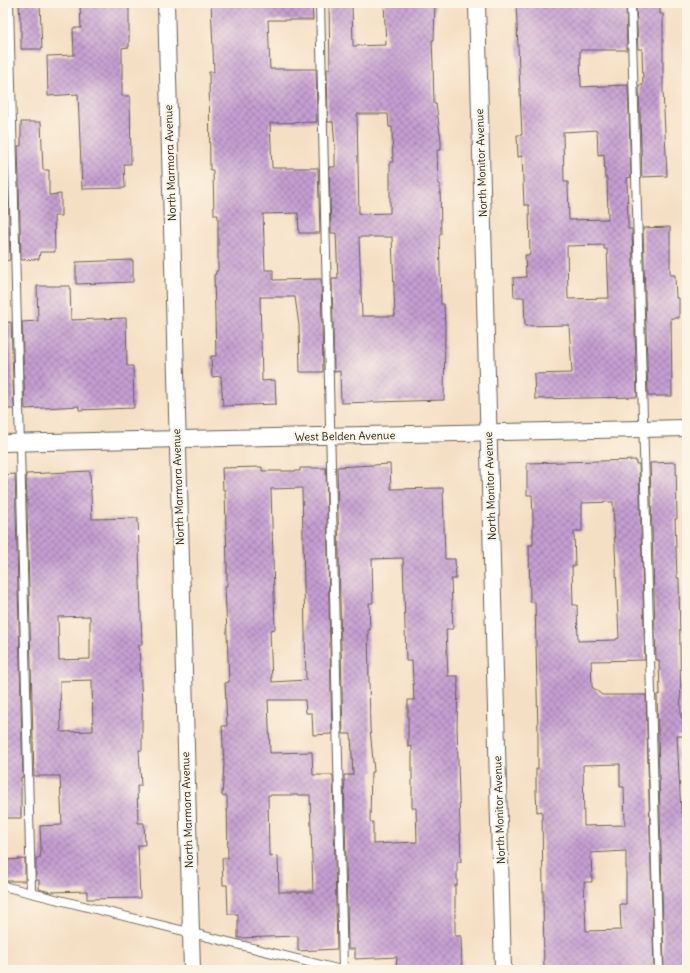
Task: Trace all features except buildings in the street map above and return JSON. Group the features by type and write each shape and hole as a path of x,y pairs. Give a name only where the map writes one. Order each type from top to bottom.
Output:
{"street":[{"name":"North Marmora Avenue","path":"166,3 192,970"},
{"name":"North Monitor Avenue","path":"477,3 503,970"},
{"name":"West Belden Avenue","path":"3,443 687,428"}],"lane":[{"path":"9,3 31,892"},
{"path":"3,886 342,970 332,436 320,3"},
{"path":"631,3 659,970"}]}
